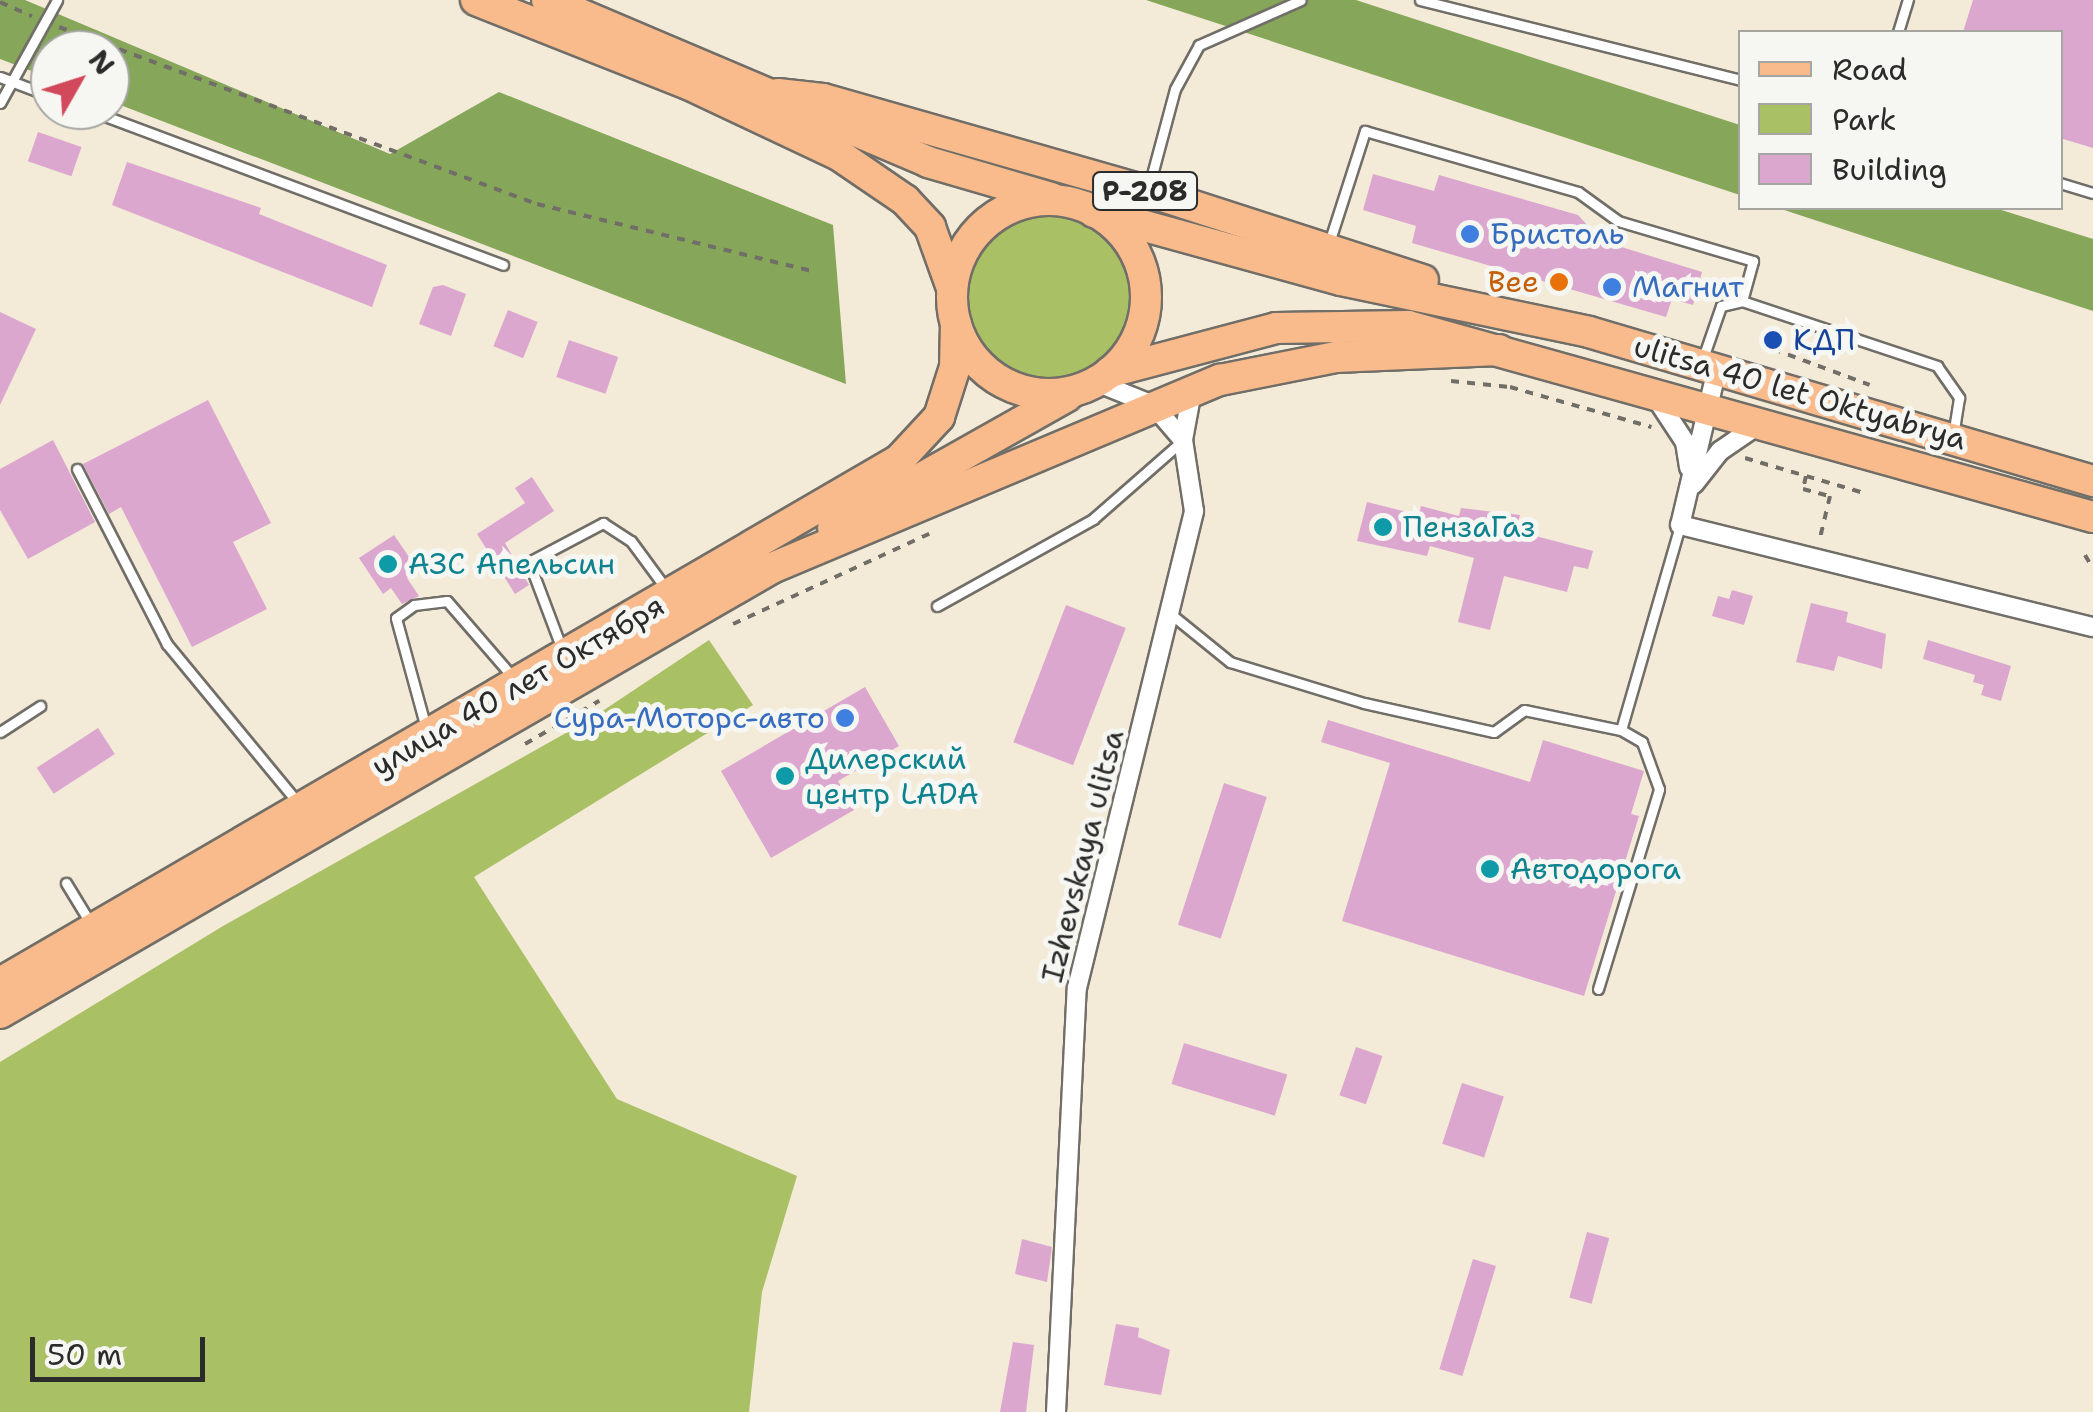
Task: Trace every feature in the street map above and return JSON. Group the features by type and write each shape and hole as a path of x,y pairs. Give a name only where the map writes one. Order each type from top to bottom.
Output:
{"main road":[{"name":"улица 40 лет Октября","path":"1,979 521,685 850,491 924,437 952,380 956,324 950,268 930,227 905,200 838,155 688,84 476,0"},
{"name":"улица 40 лет Октября","path":"547,0 778,94 928,162 1341,280 1504,314"},
{"name":"улица 40 лет Октября","path":"778,94 823,98 1147,192 1327,250 1504,314"},
{"name":"улица 40 лет Октября","path":"952,290 970,242 995,217 1026,203 1061,201"},
{"name":"улица 40 лет Октября","path":"1094,212 1131,247 1146,296 1140,331 1096,381"},
{"name":"ulitsa 40 let Oktyabrya","path":"1504,314 1709,366 2093,480"},
{"name":"улица 40 лет Октября","path":"956,324 983,368 1012,387 1046,394 1236,335 1317,325 1408,326 1707,405 2093,517"},
{"name":"улица 40 лет Октября","path":"0,1013 772,568 1192,391 1289,363 1499,350"},
{"path":"772,568 881,498 1096,381"}],"street":[{"path":"1709,366 1707,405 1680,525 2093,626"},
{"path":"1096,381 1154,405 1183,440"},
{"path":"1648,389 1685,442 1690,488"},
{"name":"Izhevskaya ulitsa","path":"1056,1412 1077,988 1172,615 1194,511 1183,440 1192,391"},
{"path":"1690,488 1720,451 1762,423"}],"lane":[{"path":"0,103 4,78 57,0"},
{"path":"1147,192 1175,89 1199,45 1301,0"},
{"path":"1420,0 1738,80"},
{"path":"1899,30 1908,0"},
{"path":"4,78 30,88"},
{"path":"130,125 503,265"},
{"path":"1327,250 1365,131 1578,192 1618,221 1752,261 1742,301"},
{"path":"2063,184 2093,194"},
{"path":"1709,366 1722,306 1742,301 1937,366 1958,398 1953,437"},
{"path":"937,606 1094,519 1183,440"},
{"path":"77,469 166,644 302,810"},
{"path":"566,659 529,562 604,523 632,542 671,597"},
{"path":"1620,730 1680,525"},
{"path":"428,738 396,618 414,605 446,601 521,685"},
{"path":"1172,615 1230,662 1364,703 1494,732 1524,710 1620,730 1642,742 1659,789 1598,989"},
{"path":"0,732 40,706"},
{"path":"66,883 94,928"}],"path":[{"path":"0,2 537,204 814,272"},
{"path":"1435,380 1510,388 1656,430"},
{"path":"1734,455 1864,493"},
{"path":"1806,476 1802,489 1830,496 1815,557"},
{"path":"730,626 944,527"},
{"path":"2085,555 2093,569"},
{"path":"510,752 608,695"}],"green space":[{"path":"0,0 25,0 96,30 30,30 30,70 0,59"},
{"path":"1146,0 1356,0 1738,124 1738,194"},
{"path":"130,44 390,154 499,92 833,225 846,384 130,109"},
{"path":"1784,210 2001,210 2093,239 2093,311"},
{"path":"1048,215 1079,221 1106,239 1124,266 1130,297 1124,328 1106,355 1079,373 1048,379 1017,373 990,355 972,328 966,297 972,266 990,239 1017,221"},
{"path":"709,640 753,705 474,877 617,1099 797,1176 762,1292 749,1412 0,1412 0,1062 223,926 589,720"}],"building":[{"path":"1973,0 2093,0 2093,148 2063,139 2063,30 1964,30"},
{"path":"38,132 81,147 71,176 28,161"},
{"path":"127,162 261,208 259,214 387,265 372,307 112,205"},
{"path":"1373,174 1434,191 1439,175 1578,215 1602,241 1702,272 1693,305 1672,299 1666,317 1412,243 1416,226 1363,210"},
{"path":"443,285 466,294 451,336 419,324 433,287"},
{"path":"508,310 538,322 523,358 493,346"},
{"path":"0,312 36,329 0,405"},
{"path":"569,340 618,357 605,394 556,377"},
{"path":"208,400 271,523 233,542 267,609 192,647 121,507 109,514 83,464"},
{"path":"53,440 95,522 28,559 0,510 0,469"},
{"path":"532,477 554,511 505,543 529,585 515,594 477,534 525,503 515,488"},
{"path":"1367,502 1419,515 1421,506 1459,516 1461,508 1520,515 1516,531 1593,551 1588,569 1574,566 1567,592 1504,576 1490,630 1458,622 1474,558 1430,546 1427,556 1357,541"},
{"name":"АЗС Апельсин","path":"394,535 418,570 407,578 419,596 402,604 391,588 383,594 359,558"},
{"path":"1732,590 1753,596 1744,625 1712,616 1718,596 1729,599"},
{"path":"1811,603 1848,612 1846,622 1886,634 1882,669 1838,656 1834,671 1796,662"},
{"path":"1066,605 1126,628 1073,765 1013,742"},
{"path":"1928,640 2011,666 2001,701 1981,695 1984,685 1973,682 1975,675 1923,659"},
{"name":"Дилерский центр LADA","path":"865,687 899,746 838,781 854,810 771,858 721,771"},
{"name":"Автодорога","path":"1328,720 1530,782 1543,740 1644,771 1631,814 1639,816 1584,996 1342,921 1390,763 1321,742"},
{"path":"98,728 115,754 54,794 37,768"},
{"path":"1224,783 1267,797 1221,939 1178,925"},
{"path":"1184,1043 1287,1075 1275,1116 1171,1084"},
{"path":"1356,1047 1382,1056 1366,1104 1339,1095"},
{"path":"1462,1083 1504,1097 1484,1157 1442,1144"},
{"path":"1587,1232 1609,1238 1592,1304 1569,1298"},
{"path":"1022,1239 1052,1247 1047,1282 1015,1274"},
{"path":"1473,1259 1496,1266 1462,1376 1439,1369"},
{"path":"1116,1324 1139,1328 1138,1337 1170,1350 1161,1395 1104,1385"},
{"path":"1013,1342 1034,1345 1026,1412 1000,1412"}],"place":[{"name":"Бристоль","path":"1470,234"},
{"name":"Bee","path":"1559,282"},
{"name":"Магнит","path":"1612,287"},
{"name":"КДП","path":"1773,340"},
{"name":"ПензаГаз","path":"1383,527"},
{"name":"АЗС Апельсин","path":"388,564"},
{"name":"Сура-Моторс-авто","path":"845,718"},
{"name":"Дилерский центр LADA","path":"785,776"},
{"name":"Автодорога","path":"1490,869"}]}
